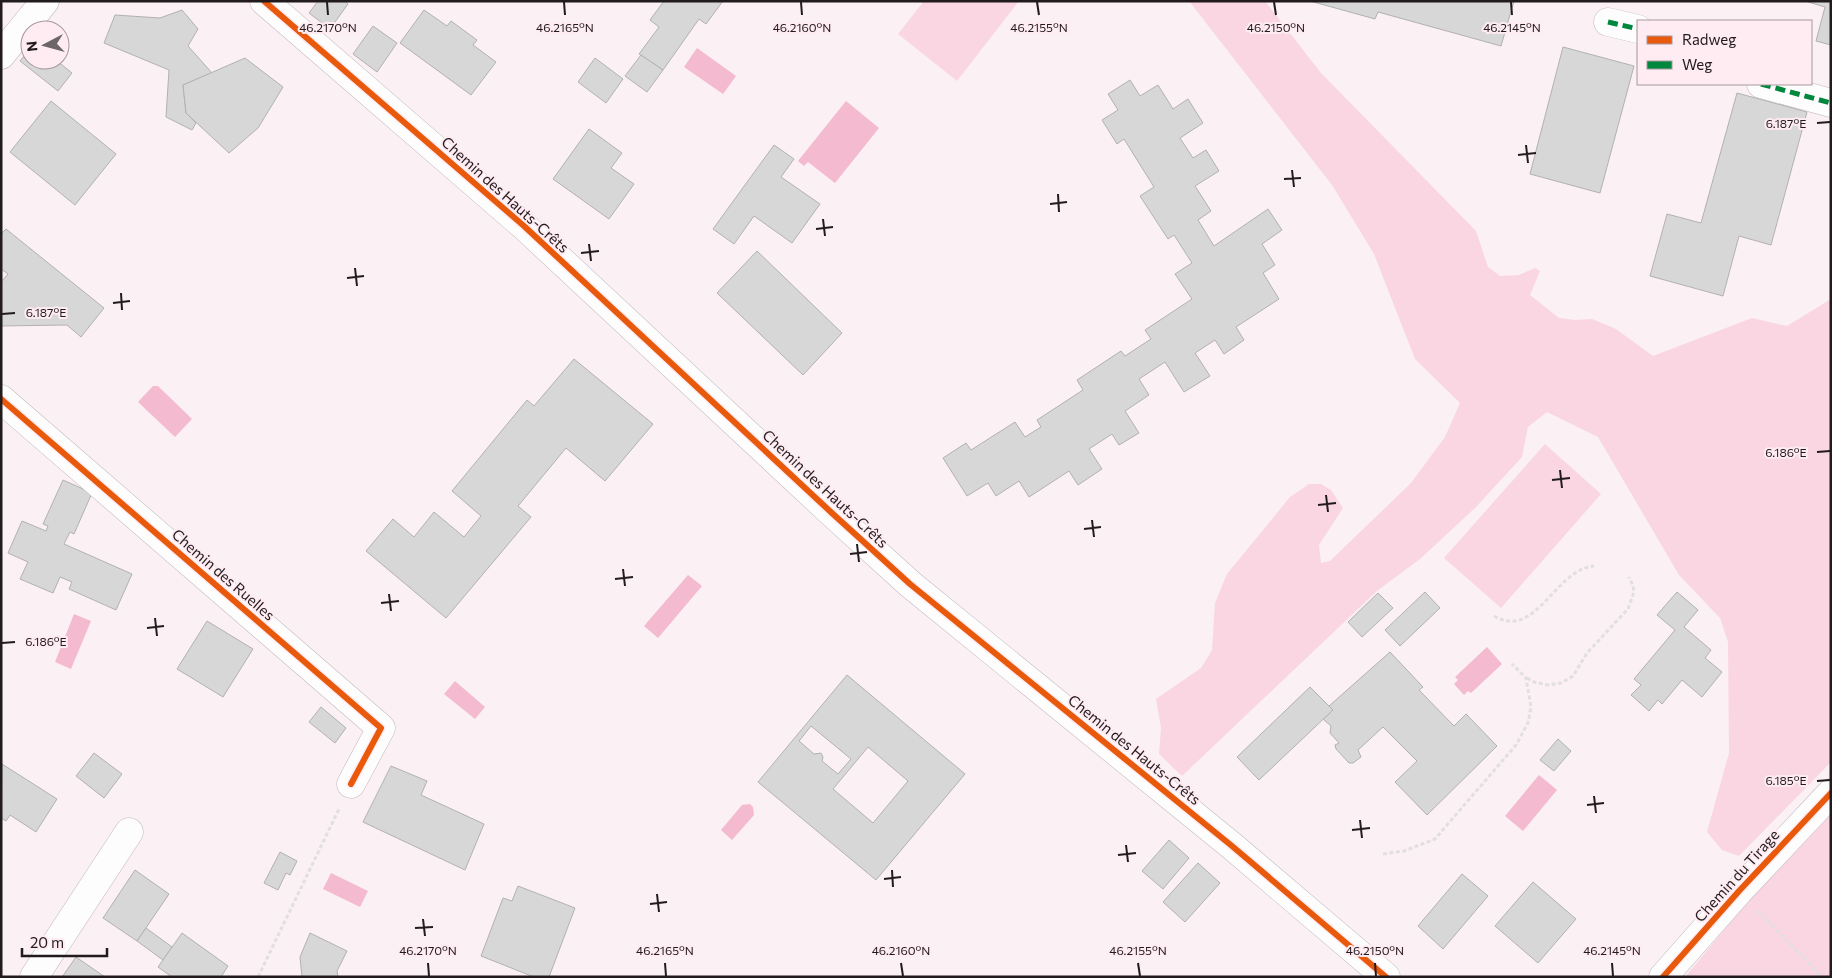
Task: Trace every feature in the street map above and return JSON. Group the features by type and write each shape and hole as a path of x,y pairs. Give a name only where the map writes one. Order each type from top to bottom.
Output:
{"street":[{"path":"1,55 45,1"},
{"name":"Chemin des Hauts-Crêts","path":"264,1 524,226 832,514 910,584 1232,846 1386,977"},
{"path":"1608,22 1637,29"},
{"path":"1765,85 1831,103"},
{"name":"Chemin des Ruelles","path":"1,399 381,728 351,784"},
{"name":"Chemin du Tirage","path":"1663,977 1739,891 1831,793"},
{"path":"34,977 129,832"}],"path":[{"path":"1494,616 1505,621 1523,619 1542,604 1566,579 1580,569 1594,566"},
{"path":"1512,664 1526,678 1548,685 1561,683 1573,676 1580,662 1628,609 1634,592 1629,577"},
{"path":"1383,854 1404,851 1435,839 1504,759 1523,733 1530,715 1531,707 1526,678"},
{"path":"258,977 351,784"},
{"path":"1739,891 1822,977"}],"shaded area":[{"path":"924,1 1019,1 957,81 898,34"},
{"path":"1189,1 1265,1 1321,73 1476,231 1488,267 1500,276 1519,275 1535,268 1540,271 1530,295 1559,318 1575,320 1592,319 1616,329 1653,356 1752,318 1787,326 1831,299 1831,762 1739,856 1722,850 1707,832 1729,753 1728,642 1720,618 1679,575 1598,437 1547,412 1528,427 1522,457 1475,508 1420,559 1377,591 1182,776 1159,754 1161,728 1156,699 1201,668 1212,650 1215,603 1227,574 1290,497 1309,484 1321,484 1331,490 1343,508 1319,545 1321,563 1330,561 1411,483 1445,437 1460,403 1415,359 1374,254 1332,185"},
{"path":"697,48 736,76 723,94 684,67"},
{"path":"846,101 879,128 835,183 808,162 804,166 798,161"},
{"path":"153,386 158,386 192,419 175,437 138,402"},
{"path":"1545,444 1601,494 1501,608 1444,558"},
{"path":"688,575 702,586 658,638 644,626"},
{"path":"74,614 91,621 71,669 55,662"},
{"path":"1487,647 1502,664 1471,693 1468,691 1464,695 1454,684 1458,680 1455,677"},
{"path":"455,681 485,707 475,719 444,694"},
{"path":"1539,775 1557,790 1523,831 1505,816"},
{"path":"750,804 753,807 754,815 732,840 721,830 742,805"},
{"path":"1831,812 1831,977 1685,977 1762,884"},
{"path":"331,873 368,891 360,907 323,889"}],"building":[{"path":"318,1 345,1 348,4 330,29 309,13"},
{"path":"664,1 723,1 706,24 699,19 663,70 639,54 659,27 650,20"},
{"path":"1310,1 1514,1 1501,46 1378,12 1375,19"},
{"path":"1805,1 1831,1 1831,45 1816,41 1825,7"},
{"path":"182,10 198,29 188,46 212,73 183,85 186,113 196,123 192,130 166,117 169,70 104,43 115,15 160,18"},
{"path":"424,10 447,26 451,21 477,40 473,45 496,62 471,95 400,43"},
{"path":"373,26 397,43 377,72 353,54"},
{"path":"1563,47 1634,66 1600,193 1530,174"},
{"path":"641,55 663,70 647,92 625,76"},
{"path":"245,58 283,87 258,128 229,153 186,113 183,85"},
{"path":"595,58 623,79 606,103 578,82"},
{"path":"31,70 68,70 72,73 58,91"},
{"path":"1130,80 1140,96 1158,85 1173,109 1188,99 1203,123 1180,138 1193,158 1206,150 1219,171 1195,186 1211,211 1198,220 1214,246 1268,209 1282,230 1262,244 1275,265 1263,273 1279,299 1236,327 1244,340 1224,354 1215,340 1195,353 1210,376 1184,392 1165,362 1139,379 1149,395 1125,411 1139,433 1119,445 1112,434 1089,449 1102,469 1078,485 1069,471 1029,497 1019,481 996,496 988,483 967,496 943,458 966,443 971,450 1015,422 1025,437 1041,427 1037,420 1083,390 1077,380 1121,351 1125,356 1151,339 1145,330 1192,299 1175,274 1192,263 1174,235 1168,239 1140,196 1154,187 1124,139 1117,144 1102,120 1118,110 1108,94"},
{"path":"1737,93 1807,112 1771,245 1739,236 1723,296 1650,276 1667,214 1701,223"},
{"path":"51,101 116,154 75,205 10,152"},
{"path":"589,129 622,153 611,168 634,184 609,219 553,179"},
{"path":"774,145 794,159 781,177 820,204 792,243 754,216 734,244 713,229"},
{"path":"6,229 104,308 81,337 67,325 1,326 1,282 8,274 1,269 1,234"},
{"path":"757,251 842,333 803,375 717,293"},
{"path":"574,359 653,424 605,481 566,448 518,506 531,517 446,618 366,551 393,519 414,537 434,512 464,537 481,516 452,491 527,400 534,406"},
{"path":"63,480 92,493 74,534 70,532 64,544 132,574 116,610 69,589 72,582 60,577 53,593 20,579 28,562 8,553 22,521 46,531 48,526 43,524"},
{"path":"1425,592 1440,608 1400,646 1385,630"},
{"path":"1677,592 1698,610 1684,627 1711,650 1705,658 1722,672 1702,697 1682,680 1662,704 1658,700 1649,711 1631,695 1641,685 1634,679 1675,630 1657,615"},
{"path":"1378,593 1393,608 1362,637 1348,622"},
{"path":"207,621 253,649 223,697 177,669"},
{"path":"1390,652 1423,687 1419,690 1454,726 1466,714 1497,746 1427,815 1395,782 1417,761 1383,727 1358,750 1361,757 1353,763 1349,763 1336,749 1335,745 1339,743 1330,733 1331,726 1323,719 1333,710 1329,706"},
{"path":"847,675 965,774 876,880 758,782","holes":["811,726 851,759 838,774 822,761 821,753 814,754 799,741","868,747 908,781 873,823 833,789"]},
{"path":"1310,687 1333,710 1259,780 1237,757"},
{"path":"321,707 346,728 335,743 309,722"},
{"path":"1558,739 1571,751 1554,771 1540,760"},
{"path":"94,753 122,774 104,798 76,776"},
{"path":"2,764 57,799 36,832 10,815 6,821 1,818"},
{"path":"391,766 427,781 421,795 484,824 465,870 363,822"},
{"path":"1169,840 1189,858 1163,889 1142,871"},
{"path":"280,852 297,861 290,875 286,873 278,890 264,883"},
{"path":"1198,863 1220,883 1185,922 1163,902"},
{"path":"135,870 169,894 137,941 103,918"},
{"path":"1462,874 1488,896 1443,949 1418,926"},
{"path":"1533,882 1576,919 1538,963 1495,926"},
{"path":"518,886 575,908 549,977 534,977 481,956 503,898 512,901"},
{"path":"146,928 172,947 163,960 137,941"},
{"path":"182,933 228,966 221,977 172,977 158,967"},
{"path":"310,933 347,951 337,971 338,977 302,977 300,957"},
{"path":"76,957 105,977 62,977"}],"marked path":[{"path":"1608,22 1637,29"},
{"path":"1765,85 1831,103"}],"cycle path":[{"path":"264,1 524,226 910,584 1232,846 1386,977"},
{"path":"1,399 381,728 351,784"},
{"path":"1663,977 1739,891 1831,793"}]}
